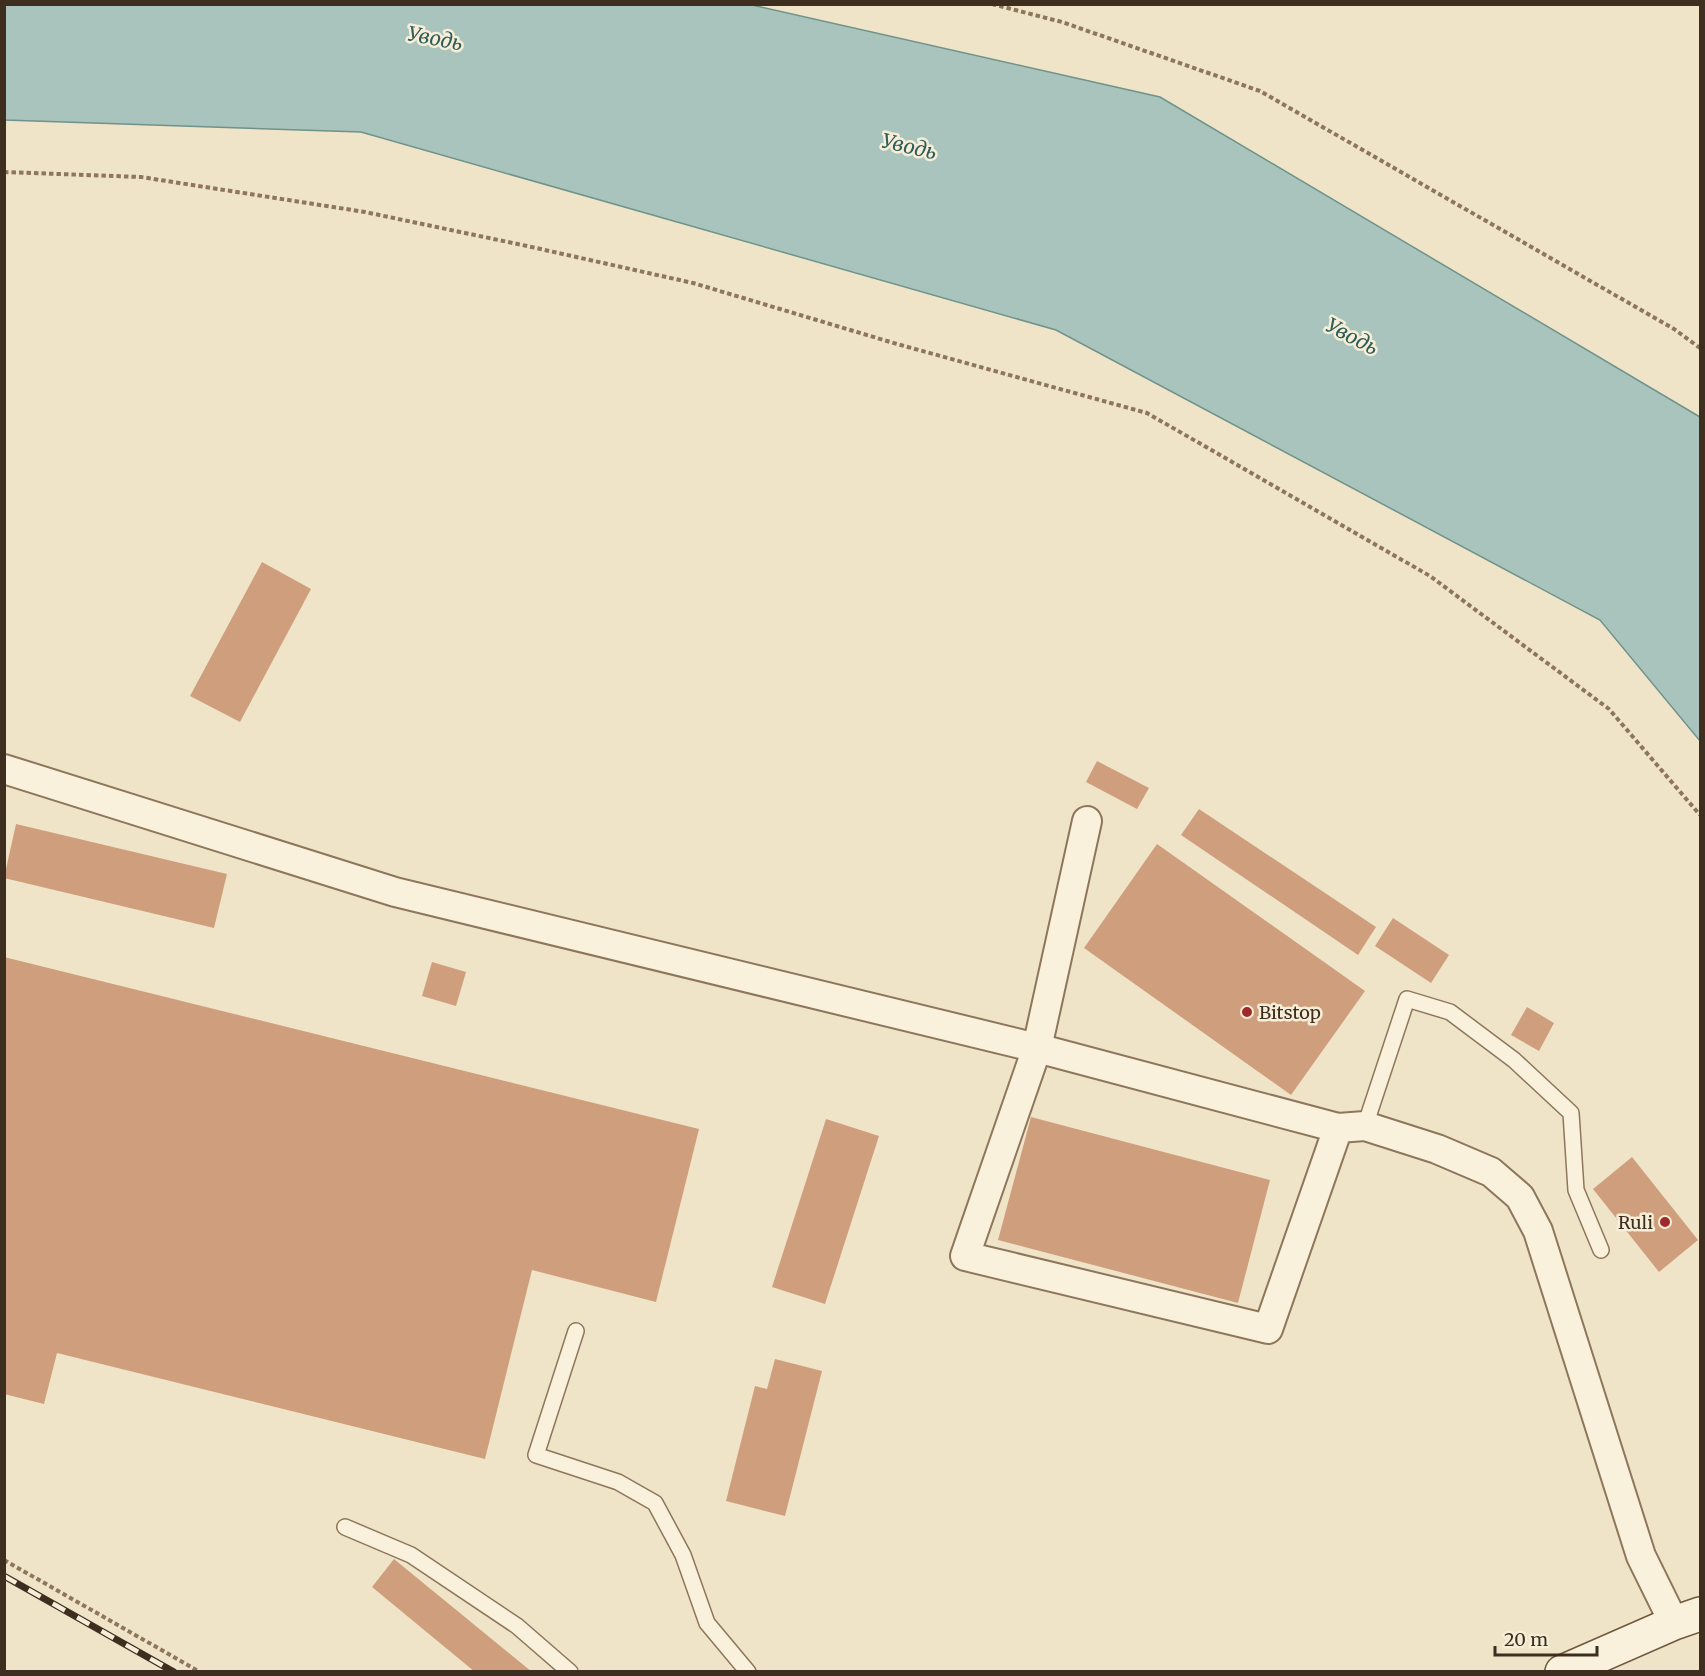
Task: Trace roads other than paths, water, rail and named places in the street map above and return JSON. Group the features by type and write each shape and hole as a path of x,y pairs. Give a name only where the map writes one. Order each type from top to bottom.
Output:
{"main road":[{"path":"1562,1671 1687,1618"}],"street":[{"path":"7,778 395,892 1351,1127 1437,1149 1491,1172 1520,1197 1538,1231 1641,1556 1687,1618"},
{"path":"1087,822 1036,1048 965,1256 1268,1329 1351,1127"}],"lane":[{"path":"1351,1127 1407,999 1450,1012 1514,1060 1571,1113 1576,1190 1601,1250"},
{"path":"576,1331 536,1455 618,1482 655,1503 683,1554 707,1623 748,1671"},
{"path":"345,1527 411,1555 516,1626 570,1671"}],"water":[{"name":"Уводь","path":"5,4 752,5 1160,97 1700,417 1700,741 1600,620 1056,330 361,132 5,120"}],"railway":[{"path":"4,1576 174,1672"}],"place":[{"name":"Bitstop","path":"1247,1012"},
{"name":"Ruli","path":"1665,1222"}]}
